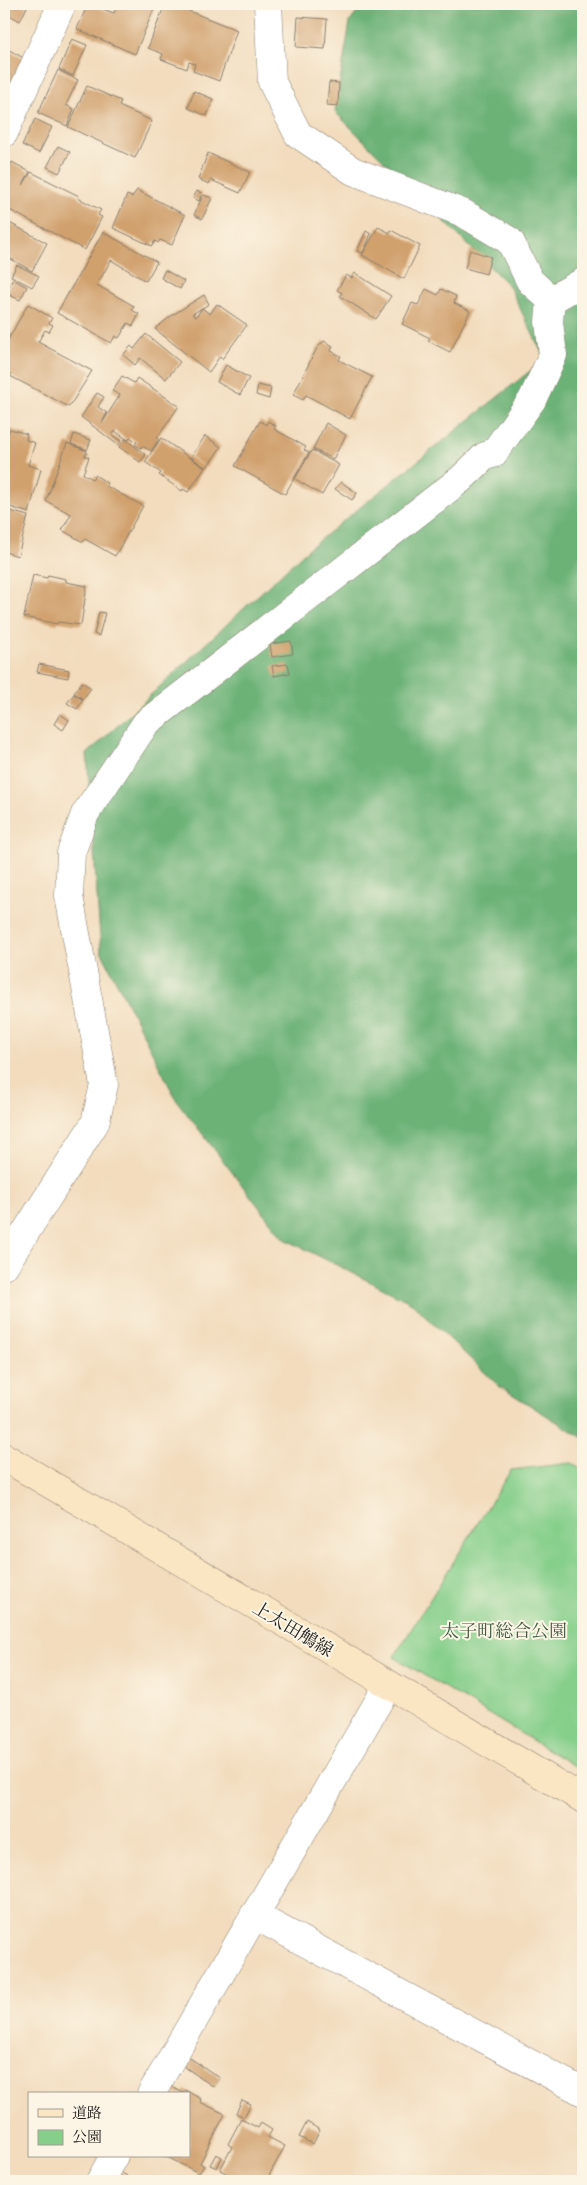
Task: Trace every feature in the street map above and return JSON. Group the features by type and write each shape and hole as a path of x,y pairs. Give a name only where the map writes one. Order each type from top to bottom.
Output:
{"main road":[{"name":"上太田鵤線","path":"4,1457 583,1799"}],"street":[{"path":"4,133 62,4"},
{"path":"268,4 272,82 298,134 353,171 462,213 510,241 530,281 551,300"},
{"path":"551,300 583,282"},
{"path":"4,1266 94,1123 104,1085 69,896 71,853 84,814 146,723 461,479 485,456 493,454 532,400 553,355 549,322 551,300"},
{"path":"151,2092 388,1685"},
{"path":"254,1915 583,2092"},
{"path":"100,2181 113,2158"}],"green space":[{"path":"363,4 583,4 583,1438 499,1386 412,1303 283,1238 177,1101 101,951 87,754 307,550 545,359 509,286 335,112 350,22"},
{"name":"太子町総合公園","path":"572,1463 583,1469 583,1771 394,1657 511,1470"}],"building":[{"path":"4,4 22,4 27,7 20,21 4,12"},
{"path":"88,4 114,13 118,4 156,4 135,54 77,29"},
{"path":"165,4 171,4 237,30 219,81 193,71 195,64 189,62 187,69 161,59 163,54 148,48"},
{"path":"298,17 327,19 325,49 296,47"},
{"path":"72,39 87,45 73,76 59,69"},
{"path":"4,47 27,60 13,89 4,84"},
{"path":"58,70 78,80 66,105 74,109 67,126 38,113"},
{"path":"329,82 339,83 338,106 327,105"},
{"path":"87,86 121,101 119,106 152,121 135,158 68,127"},
{"path":"194,91 213,99 207,116 188,108"},
{"path":"35,119 52,127 39,153 22,145"},
{"path":"58,146 70,152 59,173 47,167"},
{"path":"208,153 250,172 240,193 211,180 209,184 198,179"},
{"path":"12,162 30,172 23,185 31,172 79,196 78,198 101,210 98,215 102,217 85,250 4,207 4,178"},
{"path":"137,190 185,215 172,245 160,240 158,243 155,241 152,246 113,228 127,195 132,197"},
{"path":"197,191 202,193 199,201 193,198"},
{"path":"203,195 212,198 202,219 194,215"},
{"path":"4,220 47,243 32,271 4,255"},
{"path":"378,227 390,233 391,230 420,246 404,279 362,255"},
{"path":"366,231 371,234 363,253 357,251"},
{"path":"103,232 157,262 146,281 111,260 97,285 134,306 132,310 139,314 133,326 128,323 119,338 115,336 111,343 57,313"},
{"path":"470,250 491,257 486,274 465,268"},
{"path":"17,265 39,276 32,287 11,276"},
{"path":"165,270 184,281 180,289 161,278"},
{"path":"355,273 391,296 376,319 340,296 342,293 337,290 346,275 352,278"},
{"path":"13,279 27,287 20,300 5,293"},
{"path":"426,289 438,295 441,289 456,296 454,303 470,311 450,352 428,341 430,338 402,324 412,303 418,305"},
{"path":"204,295 209,304 202,308 210,314 217,304 247,325 222,359 220,356 209,372 155,329 171,316","holes":["202,308 196,317 192,314"]},
{"path":"28,304 52,318 49,323 53,325 49,332 45,330 38,342 92,371 69,407 10,376 11,374 4,370 4,347"},
{"path":"4,332 9,335 4,344"},
{"path":"146,334 180,362 166,379 140,358 135,365 123,355 131,346 134,349"},
{"path":"324,341 333,346 331,351 341,356 339,360 372,377 350,419 306,395 303,400 293,395 317,348"},
{"path":"226,365 249,378 240,395 217,382"},
{"path":"122,376 134,383 137,378 179,406 157,438 159,439 151,451 142,446 141,448 135,445 137,442 130,437 128,440 115,431 112,435 121,441 118,445 81,417 97,393 104,397 98,407 107,413 102,423 120,395 112,391"},
{"path":"258,385 271,388 269,399 256,395"},
{"path":"260,421 266,425 268,421 276,426 274,429 306,447 304,450 309,453 285,494 235,466"},
{"path":"326,423 346,435 333,459 313,449"},
{"path":"10,429 27,434 26,440 35,443 28,465 41,469 29,513 4,505 4,443"},
{"path":"74,434 91,440 87,450 71,444"},
{"path":"205,436 221,447 206,468 191,457"},
{"path":"161,438 205,468 188,492 183,489 182,491 159,475 161,473 145,462"},
{"path":"125,439 146,455 140,462 119,447"},
{"path":"67,443 87,451 85,456 89,457 83,474 93,479 95,475 107,483 106,486 143,506 115,556 85,539 83,542 62,530 71,514 46,501"},
{"path":"312,450 339,465 322,495 295,479"},
{"path":"341,482 357,493 352,500 335,489"},
{"path":"7,510 28,516 18,556 4,552 4,521"},
{"path":"33,575 47,578 48,575 66,579 66,582 87,586 81,625 58,622 57,624 24,617"},
{"path":"99,612 105,613 99,636 94,634"},
{"path":"291,641 293,654 272,657 270,644"},
{"path":"39,664 69,670 68,678 37,672"},
{"path":"288,664 290,673 274,676 272,666"},
{"path":"82,682 91,688 83,699 74,693"},
{"path":"74,694 83,700 77,709 67,703"},
{"path":"60,714 69,720 63,730 54,724"},
{"path":"187,2056 220,2078 214,2087 182,2065"},
{"path":"169,2085 181,2092 165,2092"},
{"path":"190,2093 201,2099 200,2102 225,2114 200,2163 204,2166 199,2173 169,2158 190,2158"},
{"path":"242,2100 251,2104 244,2117 236,2113"},
{"path":"241,2119 258,2128 261,2123 272,2130 268,2137 285,2146 266,2181 242,2181 220,2170 232,2147 228,2144"},
{"path":"307,2122 320,2130 313,2144 299,2137"},
{"path":"216,2154 222,2157 217,2168 210,2165"},
{"path":"119,2171 127,2176 125,2180 127,2181 113,2181"}]}
